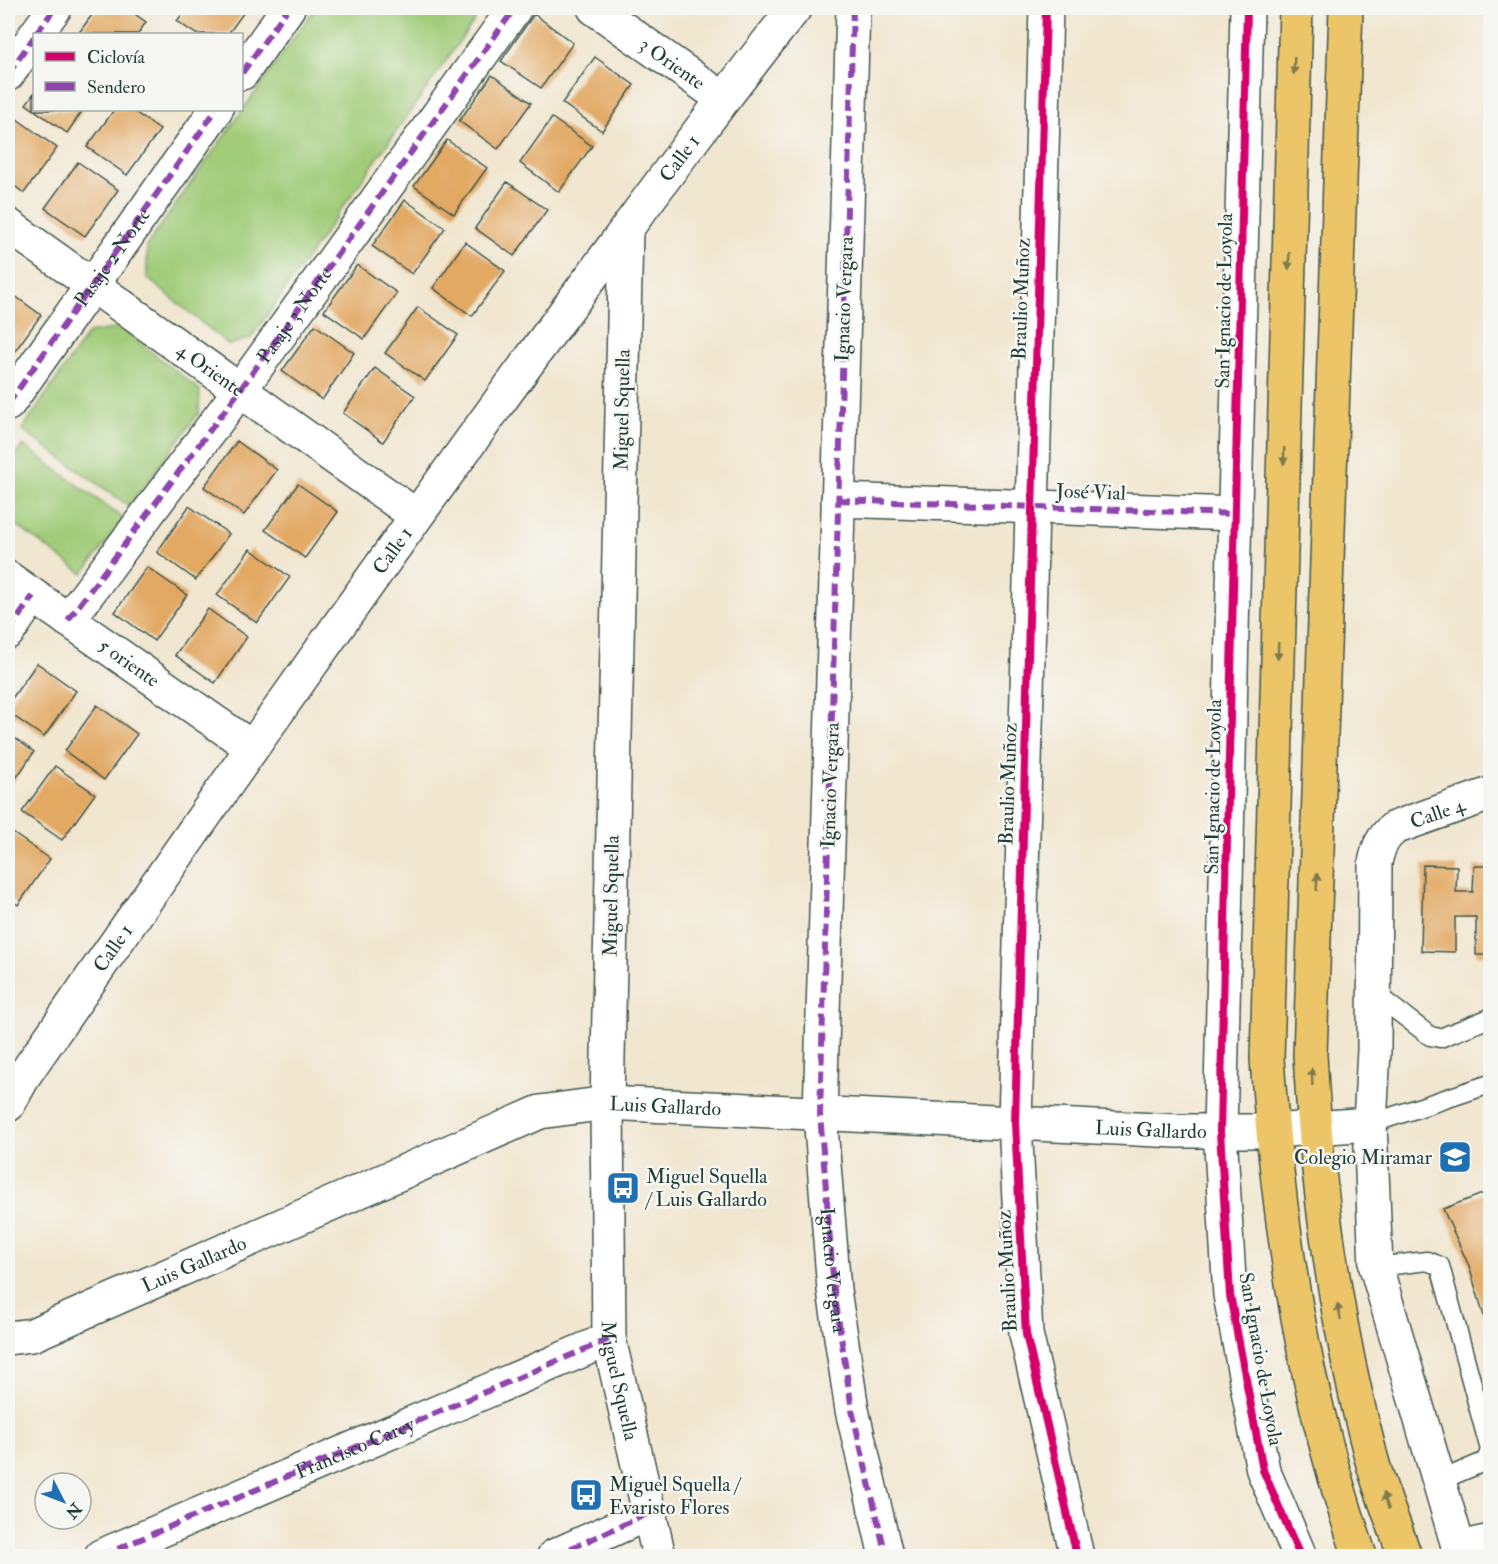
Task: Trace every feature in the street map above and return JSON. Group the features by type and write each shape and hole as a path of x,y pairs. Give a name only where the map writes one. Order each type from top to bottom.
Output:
{"main road":[{"path":"1296,8 1267,1059 1272,1131 1283,1228 1305,1358 1321,1433 1360,1557"},
{"path":"1346,8 1310,1055 1314,1126 1336,1296 1371,1458 1405,1557"}],"street":[{"path":"37,33 56,8"},
{"path":"243,72 288,8"},
{"name":"Pasaje 3 Norte","path":"68,620 240,390 515,8"},
{"name":"3 Oriente","path":"594,8 722,98"},
{"name":"Calle 1","path":"8,1105 25,1074 415,515 722,98 795,8"},
{"name":"Ignacio Vergara","path":"853,8 820,1114 834,1290 852,1410 886,1557"},
{"name":"Braulio Muñoz","path":"1046,8 1015,1123 1026,1334 1077,1557"},
{"name":"San Ignacio de Loyola","path":"1246,8 1220,1131 1230,1294 1234,1318 1263,1470 1300,1557"},
{"path":"8,74 33,39"},
{"name":"Pasaje 2 Norte","path":"8,404 215,111"},
{"name":"4 Oriente","path":"8,225 415,515"},
{"name":"Miguel Squella","path":"626,230 607,1103 609,1338 647,1514 659,1557"},
{"name":"José Vial","path":"838,500 1235,514"},
{"path":"8,632 20,587"},
{"name":"5 oriente","path":"20,587 251,747"},
{"name":"Calle 4","path":"1374,993 1376,863 1378,848 1385,836 1405,824 1491,794"},
{"path":"1374,993 1370,1124 1376,1267 1459,1553 1491,1541"},
{"name":"Luis Gallardo","path":"8,1338 32,1335 540,1112 607,1103 1220,1131 1272,1131 1314,1126 1370,1124"},
{"name":"Francisco Carey","path":"101,1557 609,1338"},
{"path":"554,1557 647,1514"}],"lane":[{"path":"1374,993 1430,1036 1440,1038 1491,1018"},
{"path":"1370,1124 1491,1084"},
{"path":"1376,1267 1427,1261 1440,1266 1490,1450 1486,1461 1439,1481"}],"green space":[{"path":"315,8 483,8 251,338 229,345 147,278 147,245"},
{"path":"121,328 200,390 199,413 129,506 22,430 88,333"},
{"path":"23,445 124,519 83,574 8,519 8,466"}],"building":[{"path":"97,8 126,8 146,22 139,33 79,33"},
{"path":"187,8 247,8 229,33 195,33 177,21"},
{"path":"534,14 573,43 541,88 501,61"},
{"path":"595,57 634,85 602,131 562,103"},
{"path":"492,75 531,103 498,149 459,121"},
{"path":"33,94 33,109 26,104"},
{"path":"35,111 82,111 67,133"},
{"path":"113,111 133,111 160,130 127,175 87,147"},
{"path":"552,118 592,146 559,192 520,163"},
{"path":"17,119 57,148 24,193 8,181 8,133"},
{"path":"447,140 487,168 454,214 414,186"},
{"path":"78,162 118,190 85,236 45,208"},
{"path":"507,182 547,210 514,256 475,228"},
{"path":"405,200 445,228 412,274 372,246"},
{"path":"465,242 505,271 472,316 433,288"},
{"path":"357,265 397,293 364,339 324,311"},
{"path":"8,291 41,315 8,361"},
{"path":"418,307 458,335 425,381 385,353"},
{"path":"315,325 354,353 322,400 282,371"},
{"path":"375,368 415,396 383,442 343,413"},
{"path":"237,441 277,470 244,515 204,487"},
{"path":"298,484 338,512 305,558 265,530"},
{"path":"189,506 229,534 196,580 157,552"},
{"path":"250,549 290,577 257,623 217,595"},
{"path":"147,567 187,595 154,641 115,612"},
{"path":"208,609 247,637 215,683 175,655"},
{"path":"37,663 76,691 44,737 8,712 8,704"},
{"path":"97,705 137,734 104,780 65,751"},
{"path":"8,733 34,752 8,790"},
{"path":"55,766 95,794 62,840 22,812"},
{"path":"10,831 50,859 18,905 8,898 8,835"},
{"path":"1423,865 1457,866 1456,892 1473,892 1474,866 1490,866 1490,955 1476,955 1476,917 1455,917 1455,952 1421,951"},
{"path":"1490,1191 1490,1336 1469,1266 1443,1209"}],"marked path":[{"path":"37,33 55,8"},
{"path":"243,72 288,8"},
{"path":"68,620 240,390 515,8"},
{"path":"853,8 820,1114 834,1290 852,1410 886,1556"},
{"path":"8,74 33,38"},
{"path":"8,404 215,111"},
{"path":"838,500 1235,514"},
{"path":"8,632 33,596"},
{"path":"101,1556 609,1339"},
{"path":"554,1556 647,1514"}],"cycle path":[{"path":"1046,8 1015,1123 1026,1334 1077,1556"},
{"path":"1247,8 1220,1131 1230,1295 1263,1470 1300,1556"}],"place":[{"name":"Colegio Miramar","path":"1455,1157"},
{"name":"Miguel Squella / Luis Gallardo","path":"623,1188"},
{"name":"Miguel Squella / Evaristo Flores","path":"586,1495"}]}
